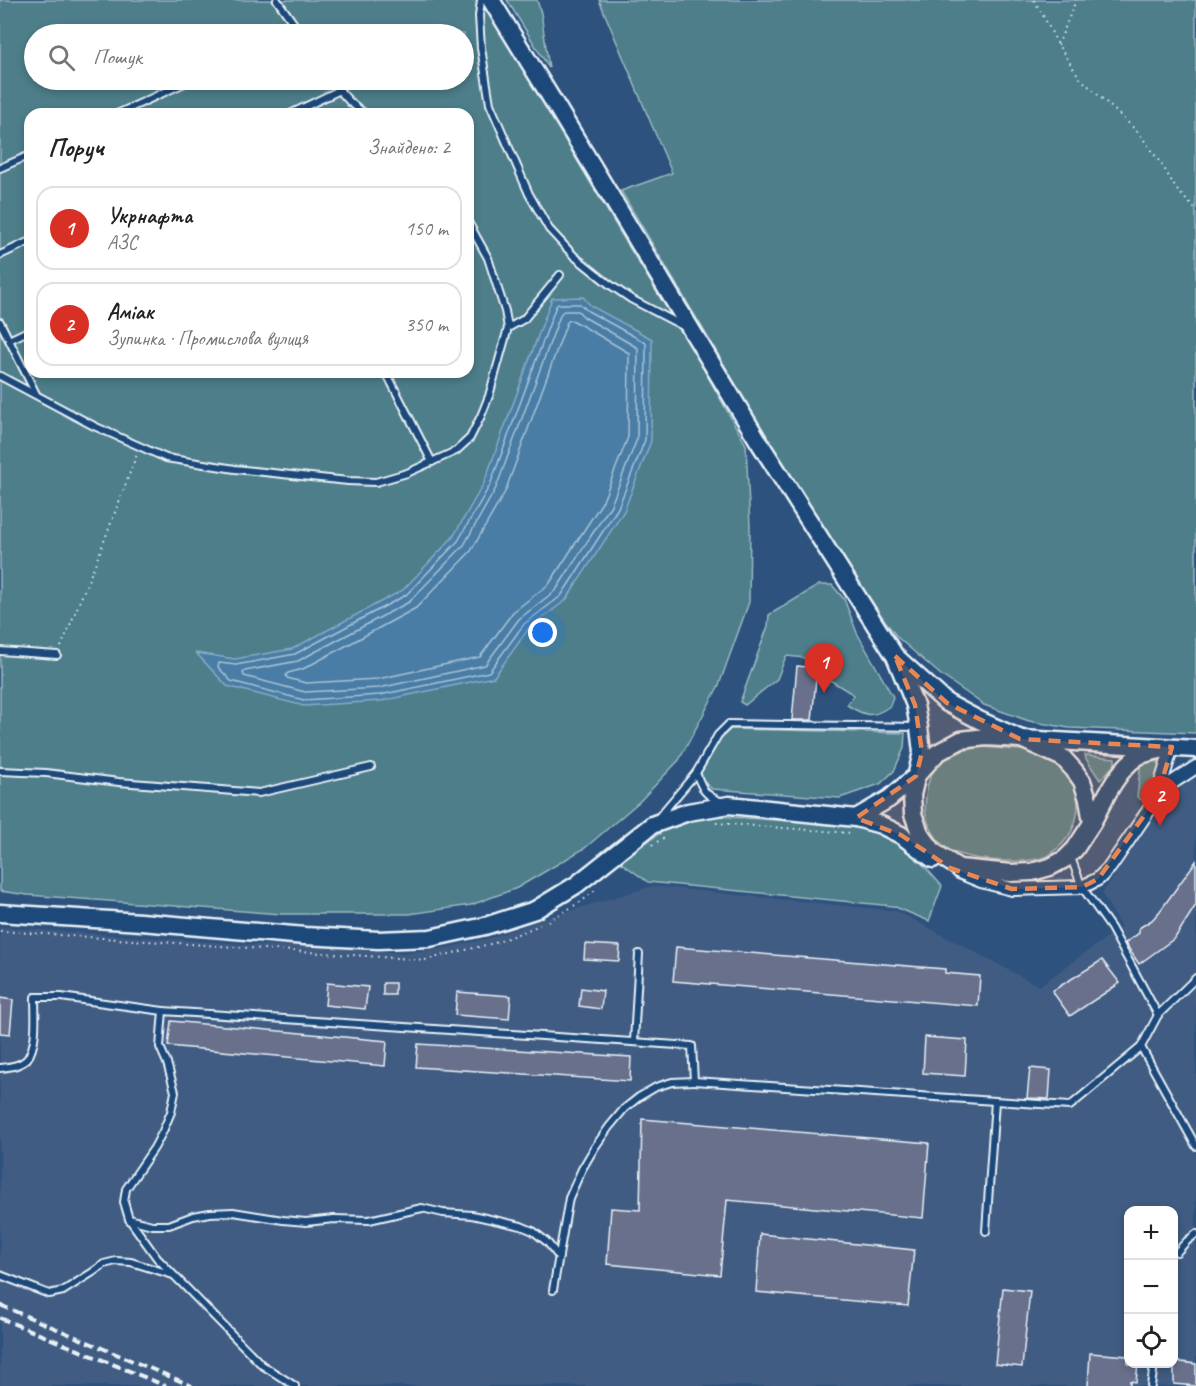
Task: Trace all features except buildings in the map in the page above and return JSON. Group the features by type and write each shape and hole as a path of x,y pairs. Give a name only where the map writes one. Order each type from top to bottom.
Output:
{"main road":[{"path":"491,0 759,441 895,656 915,705 922,752 912,795 913,814 920,833 934,852 954,868"},
{"path":"895,656 947,703 1063,758 1082,781 1092,823"},
{"path":"857,826 916,776 938,753 961,740 986,737 1196,748"},
{"path":"0,913 305,936 378,940 430,938 485,926 535,910 576,885 652,825 688,812 729,805 857,826 881,825 901,835 934,860 954,868 1011,873 1032,872 1050,867 1070,854 1083,839 1127,765 1140,756 1172,747"}],"street":[{"path":"1157,798 1172,747"},
{"path":"954,868 981,882 1012,889 1082,887 1098,879 1110,867 1157,798 1173,782 1196,767"}],"lane":[{"path":"277,0 294,24"},
{"path":"481,0 478,16 490,104 528,194 549,229 574,256 609,284 631,299 692,330"},
{"path":"130,108 169,90"},
{"path":"302,108 340,90 357,108"},
{"path":"0,168 24,157"},
{"path":"0,376 94,426 166,458 235,470 348,481 376,482 407,473 456,451 470,438 489,396 508,328 488,258 474,233"},
{"path":"0,255 24,244"},
{"path":"508,328 524,319 560,275"},
{"path":"0,322 24,370"},
{"path":"9,339 24,333"},
{"path":"28,378 36,395"},
{"path":"389,378 432,462"},
{"path":"0,651 57,655"},
{"path":"652,825 696,773 718,735 729,724 919,727"},
{"path":"0,771 46,773 119,782 259,793 371,767"},
{"path":"696,773 702,788 710,797 729,805"},
{"path":"1070,854 1082,887 1112,928 1158,1015"},
{"path":"634,1042 639,954"},
{"path":"553,1290 569,1198 582,1169 609,1127 624,1109 656,1087 694,1081 1070,1106 1141,1047 1158,1015 1196,978"},
{"path":"0,1068 13,1067 26,1060 33,1048 35,997 61,997 163,1011 692,1046 694,1081"},
{"path":"163,1011 160,1047 175,1092 171,1112 163,1131 126,1189 124,1202 129,1219 157,1258 262,1365 295,1386"},
{"path":"1141,1047 1196,1146"},
{"path":"986,1231 995,1101"},
{"path":"129,1219 152,1225 169,1225 193,1216 233,1212 306,1222 334,1219 369,1220 422,1208 443,1213 472,1215 521,1226 547,1242 559,1257"},
{"path":"1178,1251 1196,1234"},
{"path":"0,1275 49,1294 63,1292 104,1264 116,1261 131,1262 176,1276"},
{"path":"1151,1386 1153,1368"}],"path":[{"path":"1034,0 1058,45 1080,78 1139,133 1176,189 1196,210"},
{"path":"1058,45 1076,0"},
{"path":"57,655 100,552 140,446"},
{"path":"714,823 857,826"},
{"path":"651,845 666,836"},
{"path":"0,931 424,960 498,942 519,934 582,902 598,888"}],"highlighted area":[{"path":"895,656 947,703 1020,739 1172,747 1157,798 1098,879 1082,887 1012,889 950,868 901,835 856,818 916,776 922,752 915,705"}],"shaded area":[{"path":"1196,774 1196,1386 0,1386 0,927 402,953 446,948 490,938 543,919 652,886 897,911 1039,986 1121,927 1102,894 1164,802"}],"green space":[{"path":"0,0 481,0 694,352 746,445 750,527 749,602 719,685 679,760 640,801 585,848 517,888 471,905 409,914 282,914 0,891"},
{"path":"507,0 537,0 549,68"},
{"path":"599,0 1196,0 1196,733 1069,728 1029,721 984,705 941,675 897,637 836,553 621,191 672,173"},
{"path":"819,585 832,585 844,599 857,633 893,697 890,706 873,714 859,712 847,705 854,695 830,680 826,685 822,683 825,660 786,656 777,679 745,705 740,702 768,626 769,615"},
{"path":"731,729 905,733 904,748 894,771 880,784 840,798 712,789 703,780 701,773 721,738"},
{"path":"983,747 1044,755 1053,759 1071,779 1077,799 1076,820 1066,839 1049,855 1039,859 1015,861 974,858 950,850 934,834 925,810 928,783 932,774 944,759 962,751"},
{"path":"1085,755 1115,758 1115,764 1100,780"},
{"path":"1141,761 1159,762 1159,767 1154,782 1141,800 1137,797"},
{"path":"714,816 822,823 881,830 916,857 942,886 929,921 893,906 648,882 619,861 668,828 681,822"}],"water":[{"path":"583,297 591,306 652,339 651,441 624,511 566,600 529,628 494,677 381,701 304,706 227,686 196,653 235,659 292,649 403,590 453,537 484,483 552,298"}],"railway":[{"path":"0,1305 192,1386"},
{"path":"0,1318 166,1386"}],"place":[{"name":"Укрнафта","path":"824,693"},
{"name":"Аміак","path":"1160,826"}]}
